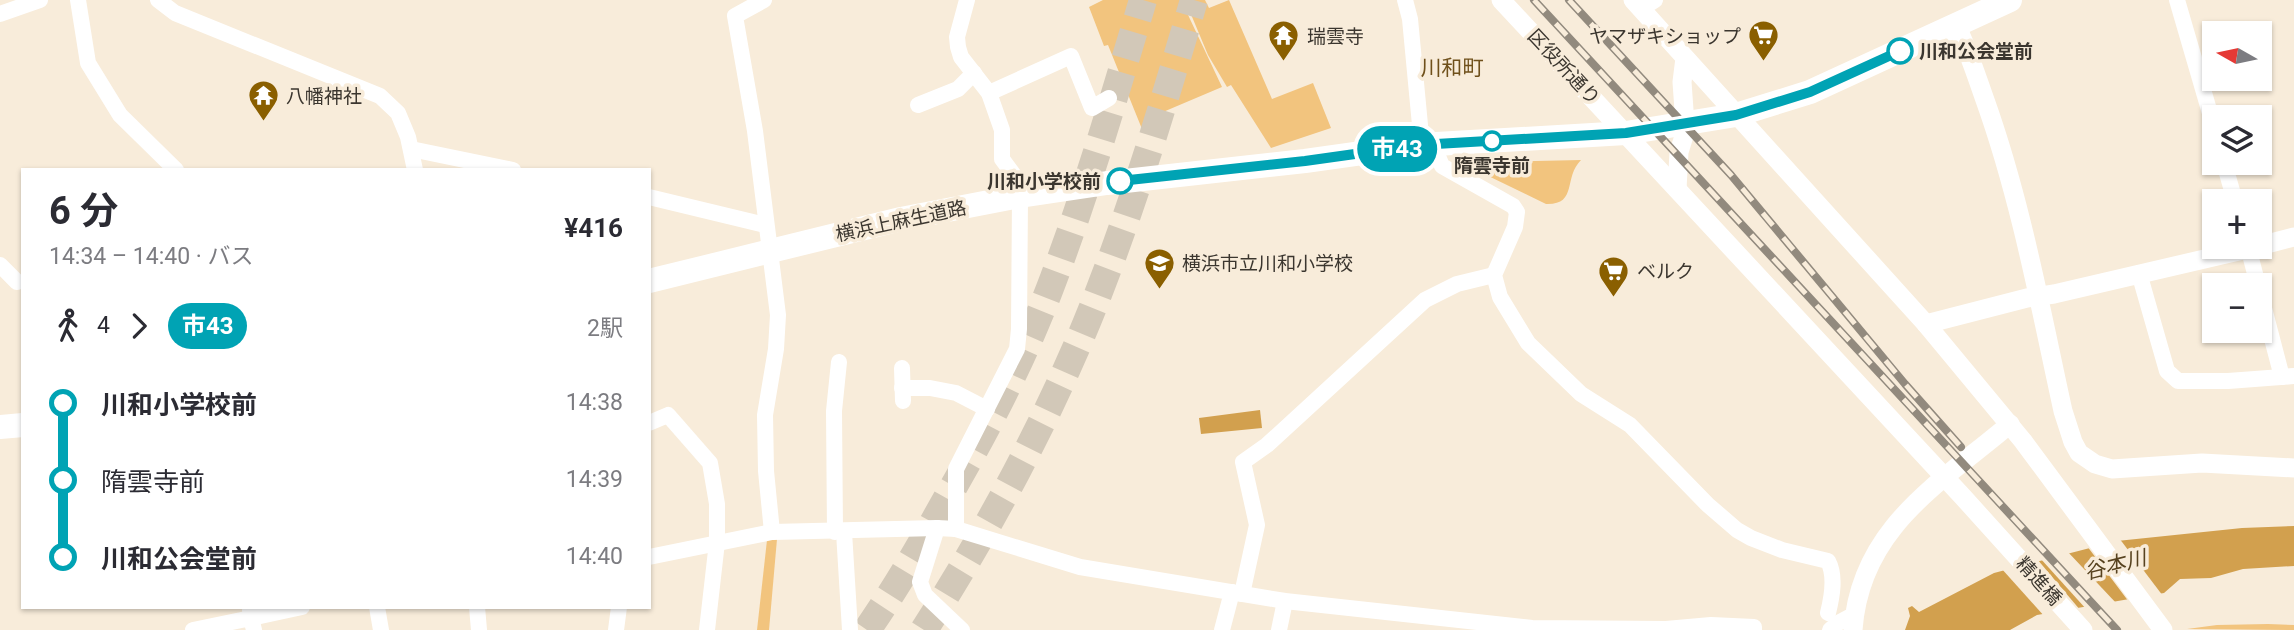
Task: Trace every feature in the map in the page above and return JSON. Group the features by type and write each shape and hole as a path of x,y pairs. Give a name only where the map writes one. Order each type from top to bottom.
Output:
{"main road":[{"name":"横浜上麻生道路","path":"651,280 901,219 1020,196 1426,144 1626,133 1736,115 1810,92 2010,0"},
{"path":"0,427 21,425"}],"street":[{"path":"0,15 40,0"},
{"path":"78,0 88,63 120,114 174,168"},
{"path":"158,0 188,19 380,96 398,113 415,168"},
{"path":"764,0 735,16 755,131 778,316 776,349 765,415 766,471 772,532"},
{"path":"956,529 956,469 1017,349 1019,329 1020,196 1016,178 1002,159 1002,130 989,93 961,57 958,47 957,37 967,0"},
{"path":"1405,0 1410,19 1420,125 1426,144 1442,166 1513,206 1517,212 1515,228 1494,275 1500,297 1528,343 1581,394 1630,425 1725,521 1751,538 1782,550 1828,561 1832,588 1828,613"},
{"name":"区役所通り","path":"1502,0 1677,189"},
{"path":"2177,0 2208,105"},
{"path":"1643,3 1685,58 1926,324 2010,425 2161,627"},
{"path":"1956,25 1970,57 2008,170 2069,431 2080,453 2086,459 2112,469 2202,463 2294,468"},
{"path":"989,93 1071,56 1092,108 1109,98"},
{"path":"1677,189 1679,152 1686,124 1682,82 1685,58"},
{"path":"918,105 958,89 974,73"},
{"path":"411,149 503,168"},
{"name":"精進橋","path":"1677,189 2083,630"},
{"path":"651,197 765,225"},
{"path":"2272,242 2294,237"},
{"path":"1926,324 2202,259"},
{"path":"0,265 21,283"},
{"path":"2139,273 2167,371 2178,381 2228,381 2288,376 2272,327"},
{"path":"1222,630 1237,593 1257,525 1243,462 1267,445 1424,300 1457,284 1494,275"},
{"path":"839,362 834,411 839,532 850,630"},
{"path":"902,368 903,394 929,388 956,393 987,409"},
{"path":"651,422 668,415 710,463 717,504 717,542 707,630"},
{"path":"1830,630 1838,623 1854,621 1862,586 1879,545 1904,513 2010,425"},
{"path":"937,528 920,582 925,595 962,630"},
{"path":"651,557 772,532 956,529 1080,567 1285,601 1394,613 1476,627 1666,629 1738,625 1754,627 1754,630"},
{"path":"1279,630 1285,601"},
{"path":"193,630 293,609"},
{"path":"376,609 381,630"},
{"path":"477,609 479,630"},
{"path":"616,630 619,609"},
{"path":"1394,613 1394,630"}],"shaded area":[{"path":"1103,0 1181,0 1222,87 1163,112 1165,126 1157,128 1155,123 1142,129 1108,45 1104,46 1089,7"},
{"path":"1185,0 1205,0 1209,8 1229,0 1272,99 1313,83 1331,128 1271,148 1231,85 1227,87 1208,55"},
{"path":"1581,160 1572,175 1566,195 1556,203 1546,204 1478,171 1482,162"},
{"path":"777,539 769,630 757,630 767,540"},
{"path":"2217,625 2294,625 2294,630 2187,629"}],"water":[{"path":"1260,410 1262,428 1201,434 1199,418"},
{"name":"谷本川","path":"2294,526 2294,566 2243,569 2211,578 2180,579 2164,593 2037,615 2010,630 1905,630 1910,616 1908,608 1912,606 1919,612 1994,573 2117,541 2242,528"}],"pier":[{"path":"2119,538 2163,596 2129,602 2087,546"},
{"path":"2067,551 2117,604 2087,610 2040,558"},
{"path":"2037,559 2081,611 2045,617 2001,568"}],"tunnel":[{"path":"867,630 961,473 1028,342 1076,217 1143,0"},
{"path":"924,630 972,551 1059,387 1095,302 1136,190 1194,0"}],"railway":[{"path":"1534,0 2117,630"},
{"path":"1569,0 1731,175 1961,447"}],"bus line":[{"name":"市43","path":"1120,181 1305,161 1419,145 1626,133 1736,115 1810,92 1900,51"}],"place":[{"name":"川和公会堂前","path":"1900,51"},
{"name":"瑞雲寺","path":"1284,63"},
{"name":"ヤマザキショップ","path":"1764,63"},
{"name":"八幡神社","path":"263,123"},
{"name":"隋雲寺前","path":"1492,141"},
{"name":"川和小学校前","path":"1120,181"},
{"name":"横浜市立川和小学校","path":"1159,290"},
{"name":"ベルク","path":"1614,298"}],"district":[{"name":"川和町","path":"1452,68"}]}
